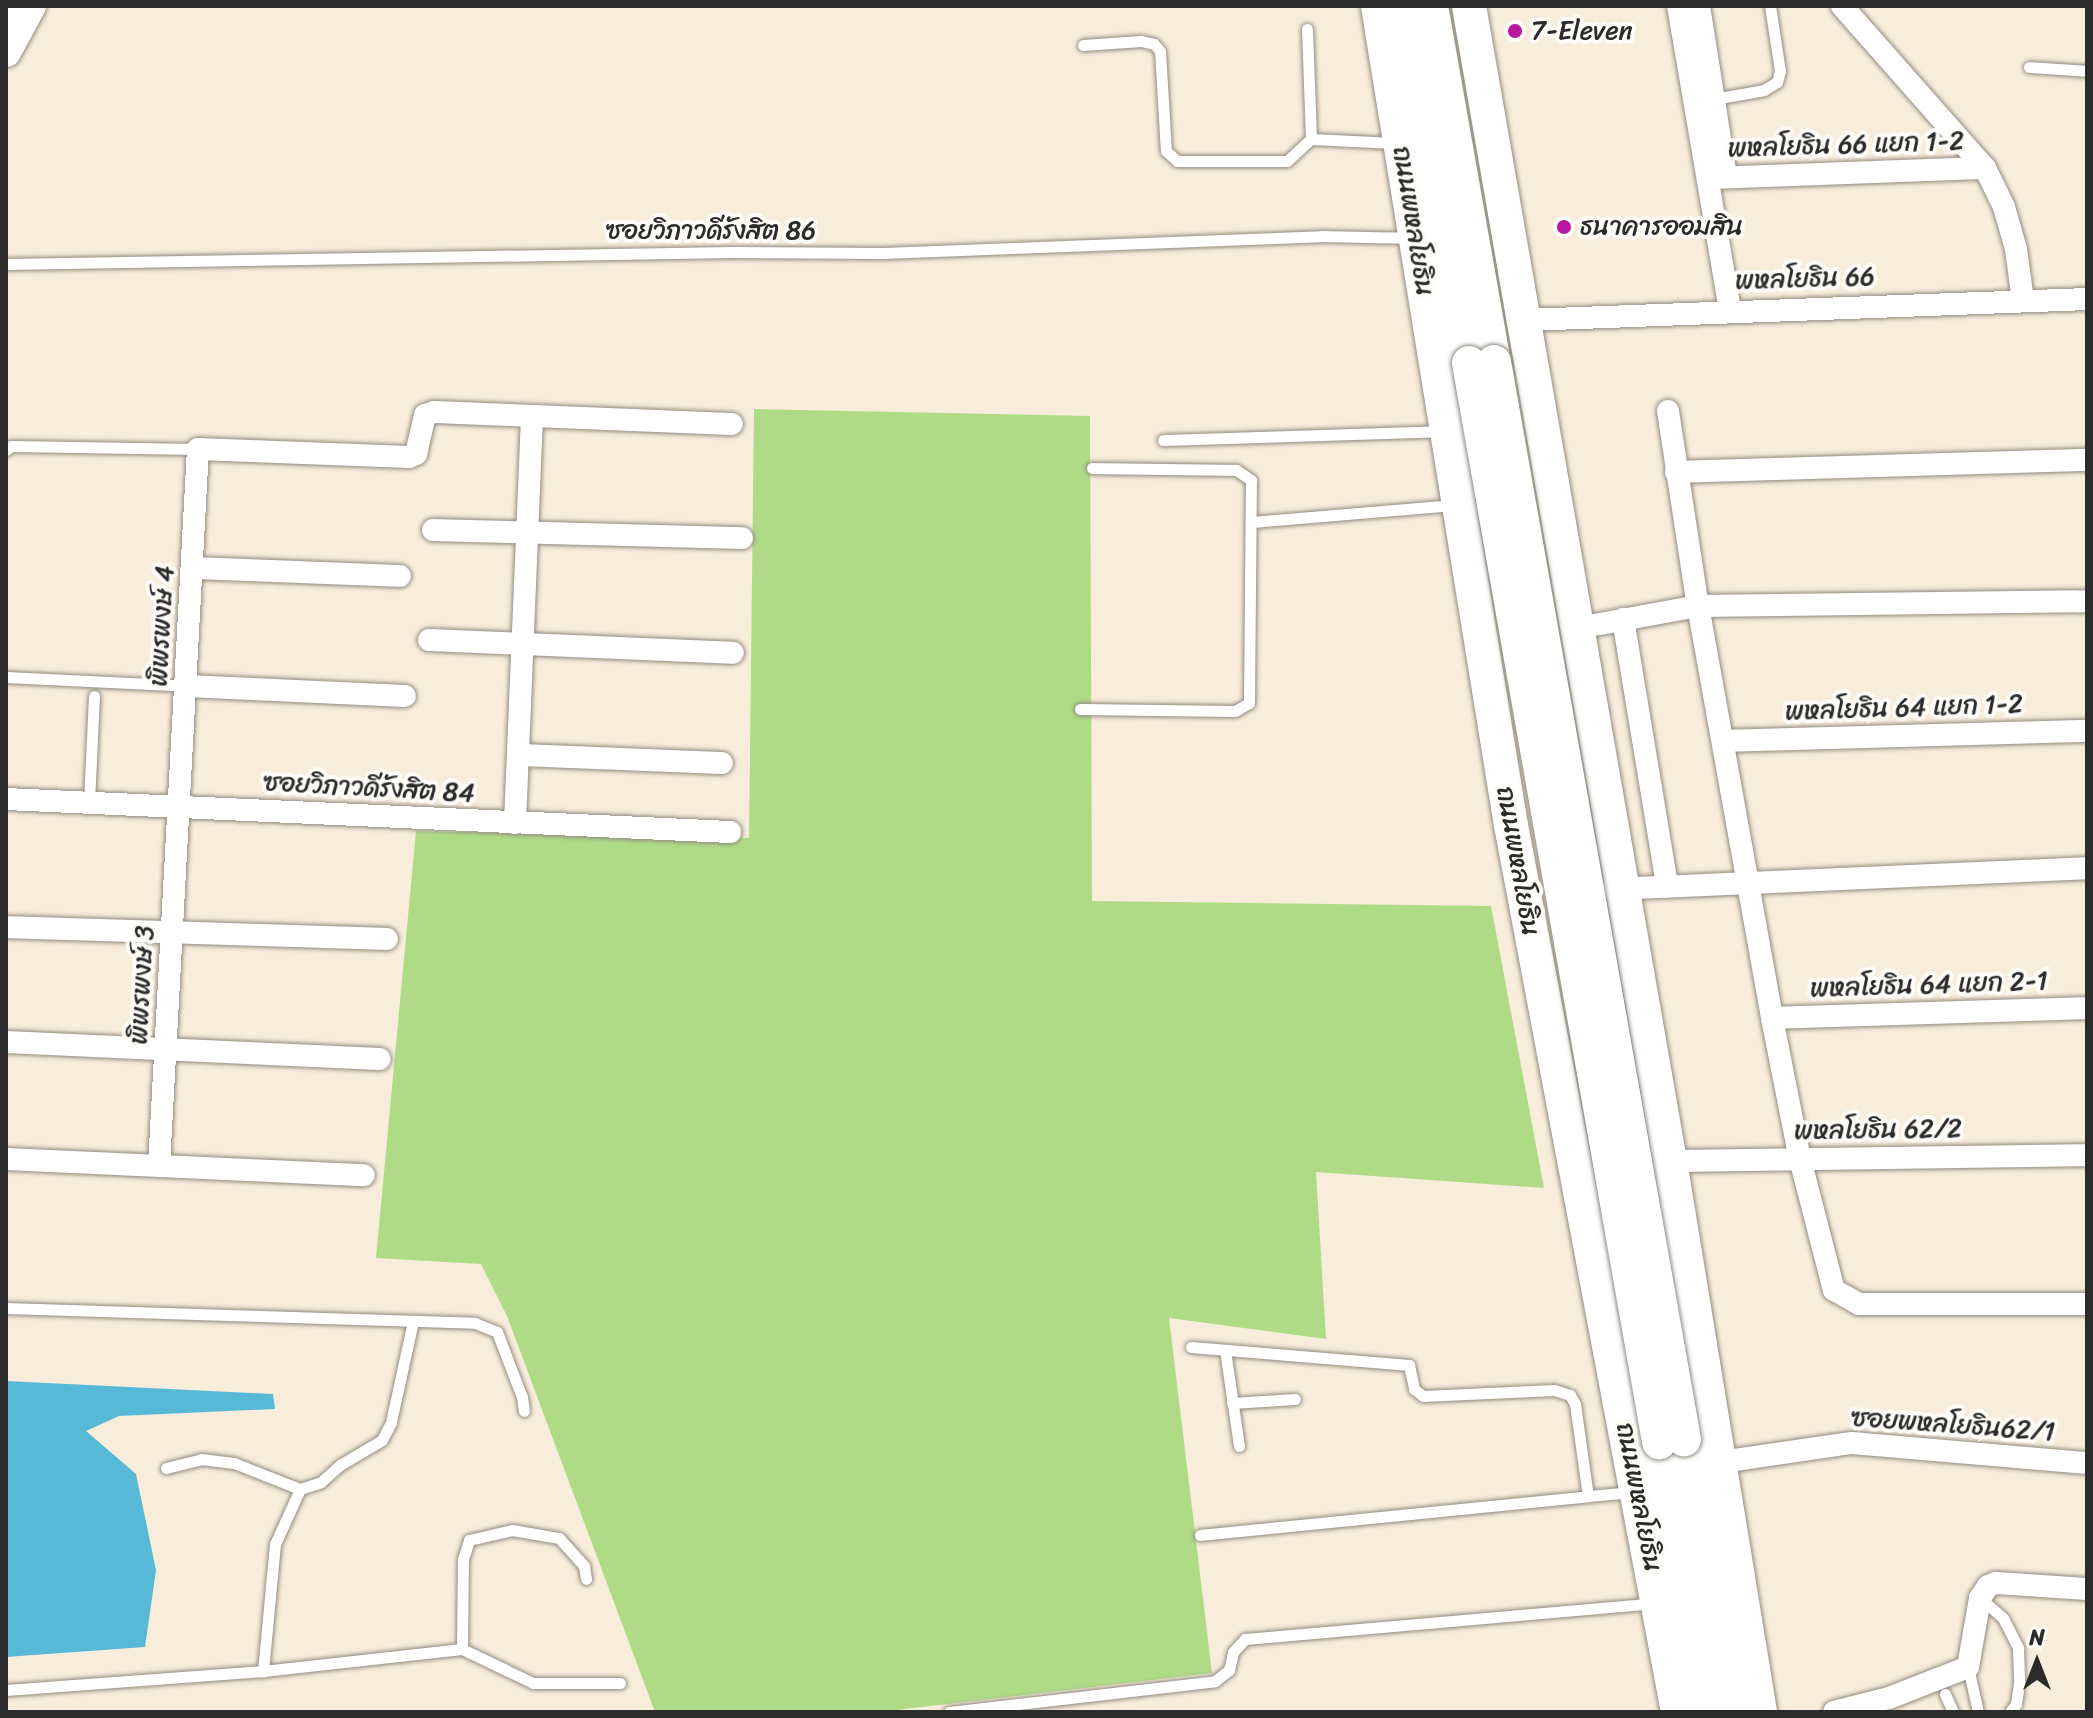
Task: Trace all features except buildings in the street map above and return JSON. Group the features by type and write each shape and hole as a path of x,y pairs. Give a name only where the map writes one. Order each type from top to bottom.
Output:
{"main road":[{"path":"6,52 31,6"},
{"name":"ถนนพหลโยธิน","path":"1378,6 1511,825 1562,1111 1678,1712"},
{"name":"ถนนพหลโยธิน","path":"1406,6 1481,362 1672,1440 1732,1712"},
{"name":"ถนนพหลโยธิน","path":"1431,6 1481,362"},
{"path":"1469,6 1625,890 1760,1712"},
{"path":"1491,702 1513,779 1533,798 1559,803 1584,798 1592,783 1589,694"},
{"path":"1562,1111 1558,1025 1563,1012 1573,1000 1588,995 1611,998 1629,1015 1656,1092"},
{"name":"ถนนพหลโยธิน","path":"1672,1440 1706,1712"}],"street":[{"path":"1678,6 1717,177"},
{"path":"1699,6 1714,99 1717,177 1730,310"},
{"path":"1842,6 1985,168 2004,207 2016,249 2023,301"},
{"name":"พหลโยธิน 66 แยก 1-2","path":"1717,177 1985,168"},
{"name":"พหลโยธิน 66","path":"1526,320 2087,299"},
{"path":"1668,411 1698,606 1772,1018 1800,1159 1834,1290 1851,1302 2087,1304"},
{"path":"198,449 409,457 416,454 425,415 434,412 732,424"},
{"path":"515,823 525,643 532,418"},
{"name":"พิพรพงษ์ 4","path":"181,807 198,449"},
{"path":"1676,472 2087,460"},
{"path":"433,530 742,538"},
{"path":"193,568 400,576"},
{"path":"1578,628 1698,606 2087,601"},
{"path":"1623,619 1667,886"},
{"path":"429,640 733,653"},
{"path":"187,686 405,696"},
{"name":"พหลโยธิน 64 แยก 1-2","path":"1723,741 2087,731"},
{"path":"520,755 722,763"},
{"name":"ซอยวิภาวดีรังสิต 84","path":"6,799 730,832"},
{"name":"พิพรพงษ์ 3","path":"159,1166 181,807"},
{"path":"1511,825 1542,866 1585,887 1625,890 2087,868"},
{"path":"6,927 387,939"},
{"name":"พหลโยธิน 64 แยก 2-1","path":"1772,1018 2087,1008"},
{"path":"6,1042 380,1059"},
{"name":"พหลโยธิน 62/2","path":"1670,1161 2087,1155"},
{"path":"6,1159 364,1175"},
{"name":"ซอยพหลโยธิน62/1","path":"1721,1462 1852,1443 2087,1463"},
{"path":"1834,1712 1890,1705 1968,1667 1980,1598 1988,1586 1996,1583 2087,1589"}],"lane":[{"path":"1714,99 1764,90 1777,82 1780,71 1770,6"},
{"path":"1307,29 1311,139"},
{"path":"1083,45 1141,41 1154,44 1160,51 1166,151 1177,161 1287,161 1311,139 1401,143"},
{"path":"2029,67 2087,71"},
{"name":"ซอยวิภาวดีรังสิต 86","path":"6,264 732,252 883,253 1321,236 1415,239"},
{"path":"1163,440 1446,431"},
{"path":"6,450 11,446 198,449"},
{"path":"1080,709 1235,711 1249,703 1251,480 1242,472 1092,468"},
{"path":"1251,522 1457,505"},
{"path":"6,677 187,686"},
{"path":"89,802 94,696"},
{"path":"6,1308 413,1321 453,1319 487,1325 497,1332 512,1368 524,1411"},
{"path":"166,1468 201,1459 234,1463 300,1489 321,1482 340,1465 382,1440 394,1413 413,1321"},
{"path":"1191,1347 1409,1365 1414,1389 1423,1396 1554,1390 1570,1395 1575,1404 1588,1496"},
{"path":"1225,1350 1239,1446"},
{"path":"1232,1403 1295,1399"},
{"path":"263,1671 275,1544 300,1489"},
{"path":"1200,1535 1636,1492"},
{"path":"462,1649 463,1559 469,1540 512,1530 559,1538 584,1566 586,1579"},
{"path":"1980,1598 2003,1618 2018,1648 2019,1683 2016,1704 2010,1712"},
{"path":"949,1712 1215,1681 1229,1670 1233,1652 1245,1639 1659,1602"},
{"path":"6,1690 263,1671 462,1649 533,1683 620,1683"},
{"path":"1968,1667 1978,1712"},
{"path":"1945,1694 1953,1712"}],"green space":[{"path":"754,409 1090,416 1092,901 1491,906 1544,1188 1316,1172 1326,1339 1169,1318 1212,1673 878,1712 655,1712 507,1316 481,1264 376,1258 416,831 749,838"}],"water":[{"path":"6,1381 273,1394 275,1409 119,1416 86,1431 136,1474 156,1570 145,1647 6,1657"}],"place":[{"name":"7-Eleven","path":"1515,31"},
{"name":"ธนาคารออมสิน","path":"1564,227"}]}
